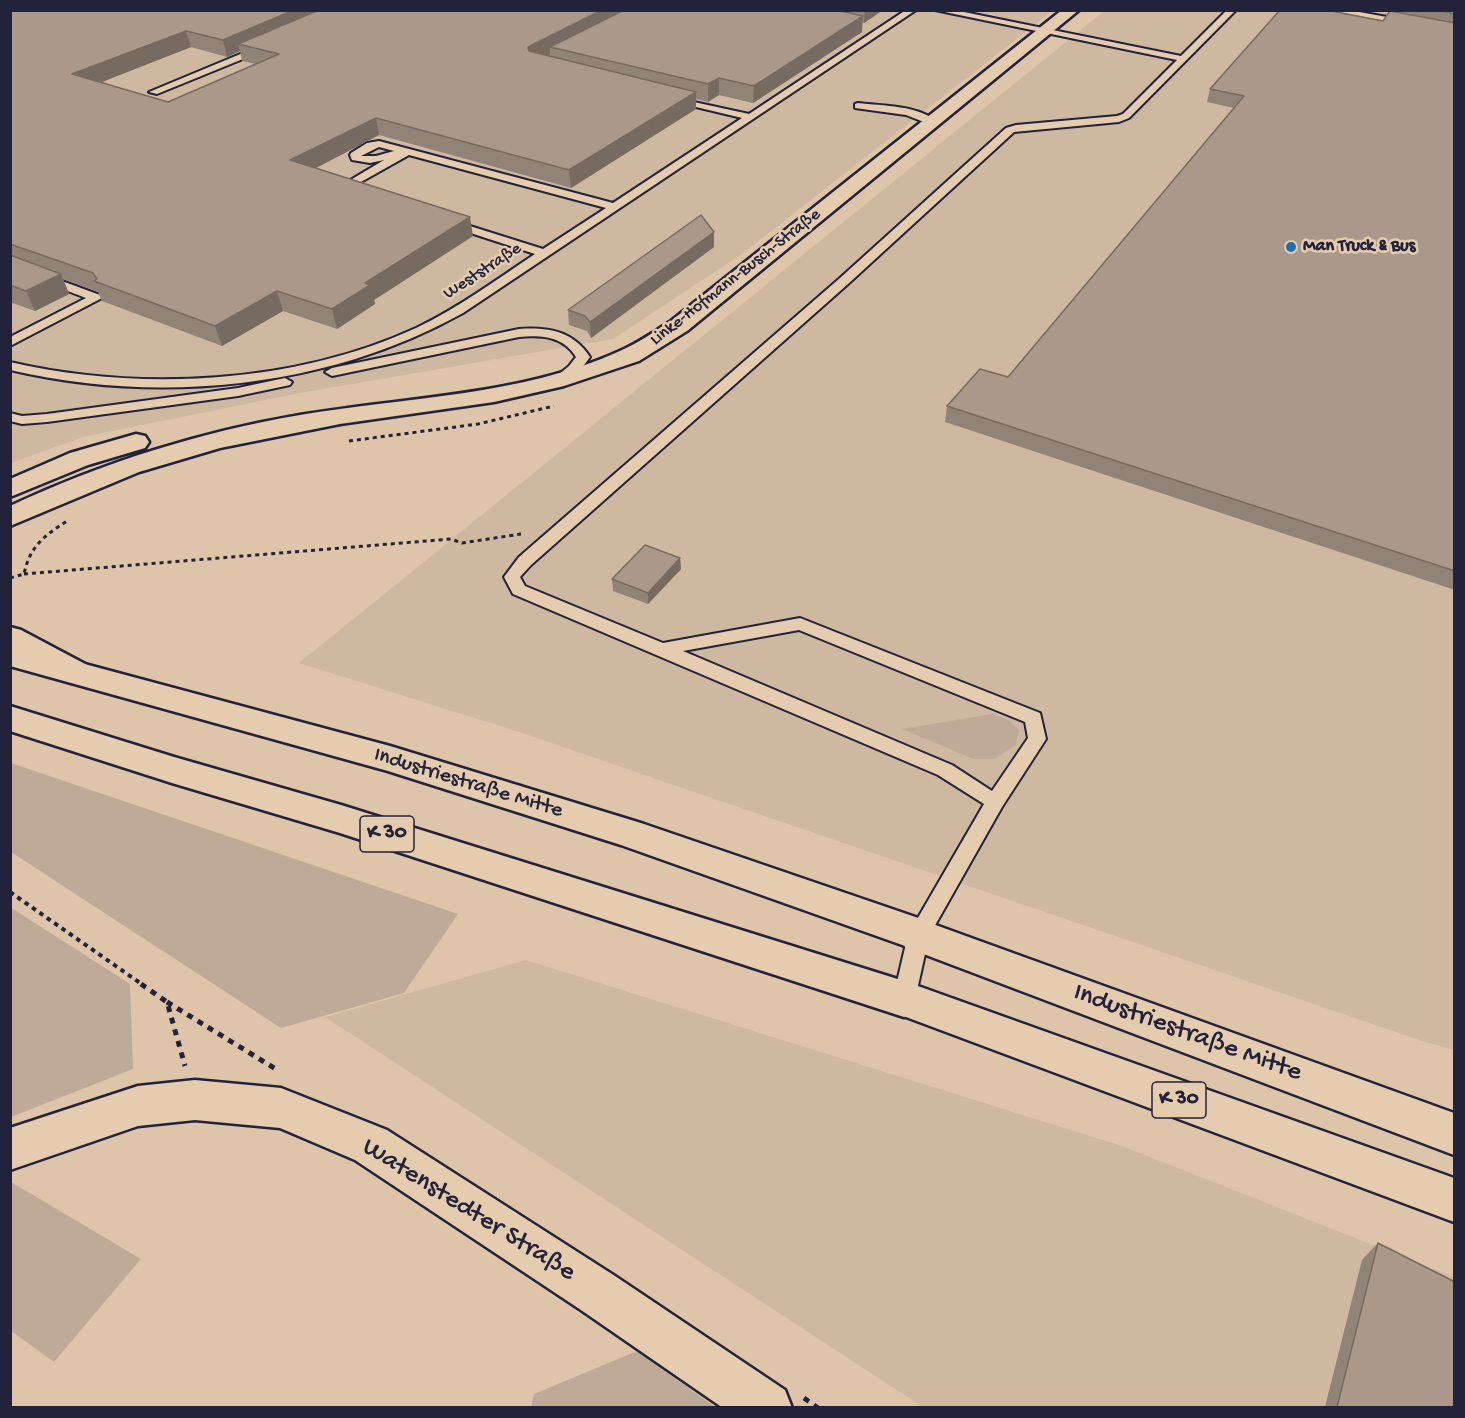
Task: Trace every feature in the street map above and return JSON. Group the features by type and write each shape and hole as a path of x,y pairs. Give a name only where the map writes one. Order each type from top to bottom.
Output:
{"main road":[{"name":"Linke-Hofmann-Busch-Straße","path":"13,510 177,451 339,416 428,406 513,392 558,381 610,364 644,349 679,326 1072,10"},
{"path":"10,637 76,673"},
{"name":"Industriestraße Mitte","path":"10,655 390,759 631,834 919,935 1455,1134"},
{"name":"K 30","path":"10,718 172,770 387,834 904,999 1455,1200"},
{"name":"Watenstedter Straße","path":"10,1149 138,1106 195,1100 281,1107 371,1145 598,1293 767,1407"}],"lane":[{"name":"Weststraße","path":"10,366 88,381 144,384 194,381 293,369 344,358 410,336 459,310 912,10"},
{"path":"939,10 1184,59"},
{"path":"995,802 945,770 519,590 512,577 525,561 844,281 1010,130 1119,119 1126,116 1232,10"},
{"path":"1331,10 1455,32"},
{"path":"870,28 881,30"},
{"path":"154,92 276,42"},
{"path":"660,96 751,117"},
{"path":"858,106 904,112 924,117 934,123"},
{"path":"363,195 342,188 408,151 615,207"},
{"path":"439,219 544,253"},
{"path":"10,265 96,298 10,342"},
{"path":"10,417 22,420 47,418 238,392 519,333 540,331 556,334 579,348 583,357 574,369 558,381"},
{"path":"662,649 800,624 1034,718 1037,739 995,802 919,935 904,999"}],"path":[{"path":"24,574 451,539 462,543 529,532 550,539"},
{"path":"10,892 167,1002 195,1100"}],"shaded area":[{"path":"11,11 1052,11 742,254 613,339 300,393 83,437 11,463"},
{"path":"1104,11 1454,11 1454,1050 519,732 299,663"},
{"path":"992,714 1009,720 1019,730 1016,745 994,759 974,759 902,729"},
{"path":"10,763 458,914 404,993 281,1028 11,852"},
{"path":"10,907 130,984 133,1069 11,1117"},
{"path":"526,960 1122,1146 1454,1277 1454,1407 923,1407 325,1017"},
{"path":"11,1182 141,1259 54,1362 11,1331"},
{"path":"637,1351 715,1407 531,1407 534,1394"}],"building":[{"path":"10,10 294,10 223,40 186,31 72,74 168,102 279,54 238,44 319,10 602,10 528,47 529,51 696,92 569,170 376,118 290,160 470,217 365,283 370,285 332,309 277,291 215,326 94,281 97,279 93,273 10,244"},
{"path":"624,10 836,10 863,16 754,86 719,78 708,84 550,47"},
{"name":"Man Truck & Bus","path":"1280,10 1326,10 1383,21 1390,11 1455,23 1455,571 947,406 980,369 1008,377 1244,96 1210,89"},
{"path":"1437,10 1455,10 1455,14"},
{"path":"701,215 714,232 590,322 585,316 568,310"},
{"path":"10,255 61,274 26,291 10,285"},
{"path":"645,545 680,558 648,593 612,579"},
{"path":"1378,1243 1455,1282 1455,1407 1337,1407"}],"place":[{"name":"Man Truck & Bus","path":"1291,247"}]}
